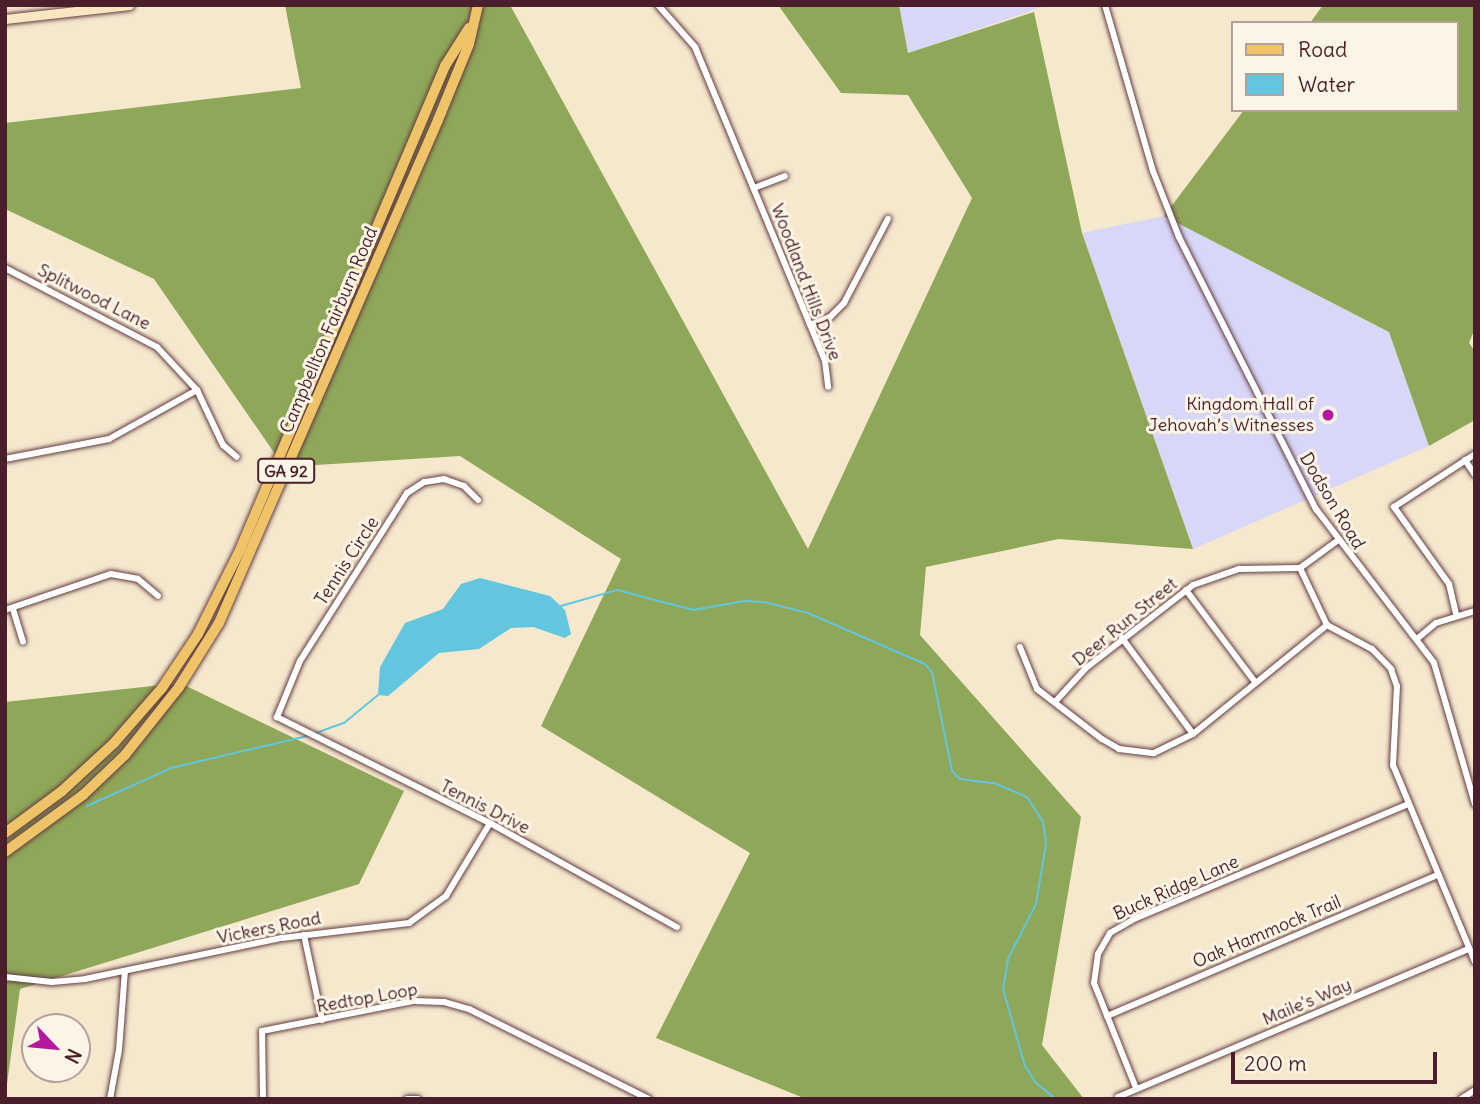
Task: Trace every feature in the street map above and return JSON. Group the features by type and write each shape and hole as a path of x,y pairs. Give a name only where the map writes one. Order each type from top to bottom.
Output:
{"main road":[{"path":"5,19 129,5"},
{"name":"Campbellton Fairburn Road","path":"5,833 62,791 114,743 162,688 198,634 240,550 445,66 471,25 480,5"},
{"name":"Campbellton Fairburn Road","path":"5,852 74,803 125,755 179,687 219,623 438,120 469,44 471,25"}],"street":[{"name":"Woodland Hills Drive","path":"657,5 695,47 825,361 828,387"},
{"name":"Dodson Road","path":"1105,5 1165,204 1299,478 1337,541 1418,638 1444,690 1475,804"},
{"name":"Woodland Hills Drive","path":"754,188 785,176"},
{"path":"810,325 830,317 844,303 888,219"},
{"name":"Splitwood Lane","path":"5,268 135,331 164,353 197,390 223,445 237,457"},
{"path":"5,459 109,439 197,390"},
{"path":"1456,614 1449,584 1394,508 1475,454"},
{"path":"1465,460 1475,475"},
{"name":"Tennis Circle","path":"277,717 300,662 407,494 424,482 444,479 464,486 478,500"},
{"path":"1337,541 1300,568 1328,625 1372,649 1391,670 1397,695 1391,751 1408,804 1475,962"},
{"name":"Deer Run Street","path":"1055,702 1122,638 1186,590 1239,569 1300,568"},
{"path":"5,610 101,576 126,575 138,579 158,596"},
{"path":"1186,590 1255,682"},
{"path":"13,609 23,642"},
{"path":"1418,638 1456,614 1475,611"},
{"path":"1020,647 1037,689 1102,739 1127,750 1154,753 1193,734 1328,625"},
{"path":"1122,638 1193,734"},
{"name":"Tennis Drive","path":"277,717 490,823 677,927"},
{"name":"Buck Ridge Lane","path":"1136,1088 1094,983 1094,966 1102,944 1120,925 1408,804"},
{"name":"Vickers Road","path":"5,976 52,982 125,971 304,935 394,927 418,919 446,896 490,823"},
{"name":"Oak Hammock Trail","path":"1107,1016 1438,875"},
{"path":"304,935 322,1020"},
{"name":"Maile's Way","path":"1118,1097 1468,950"},
{"path":"110,1099 119,1050 125,971"},
{"name":"Redtop Loop","path":"263,1099 261,1031 414,1001 444,1002 470,1009 649,1099"},
{"path":"1461,1099 1475,1090"},
{"path":"407,1099 418,1099"}],"shaded area":[{"path":"899,5 1048,5 908,53"},
{"path":"1164,216 1389,332 1429,446 1193,549 1082,233"}],"green space":[{"path":"285,5 510,5 808,549 972,198 908,95 841,93 778,5 899,5 908,53 1034,12 1082,233 1193,549 1059,539 926,567 920,635 1081,817 1042,1045 1084,1099 806,1099 656,1038 750,853 541,726 621,559 460,456 284,467 154,279 5,209 5,123 301,88"},
{"path":"1323,5 1475,5 1475,328 1469,343 1475,351 1475,420 1429,446 1389,332 1164,216 1242,112 1459,112 1459,21 1311,21"},
{"path":"180,683 404,791 359,884 20,989 5,1099 5,702"}],"water":[{"path":"480,578 550,596 565,610 571,634 565,638 533,627 511,628 479,649 439,653 388,696 378,695 380,667 405,623 443,609 461,584"}],"waterway":[{"path":"561,606 617,590 693,610 744,601 764,602 808,613 925,664 932,672 952,771 960,779 994,783 1027,797 1043,822 1046,844 1036,904 1008,959 1003,989 1025,1066 1036,1083 1056,1099"},
{"path":"316,733 344,723 378,695"},
{"path":"87,806 171,768 307,736"}],"place":[{"name":"Kingdom Hall of Jehovah’s Witnesses","path":"1328,415"}]}
